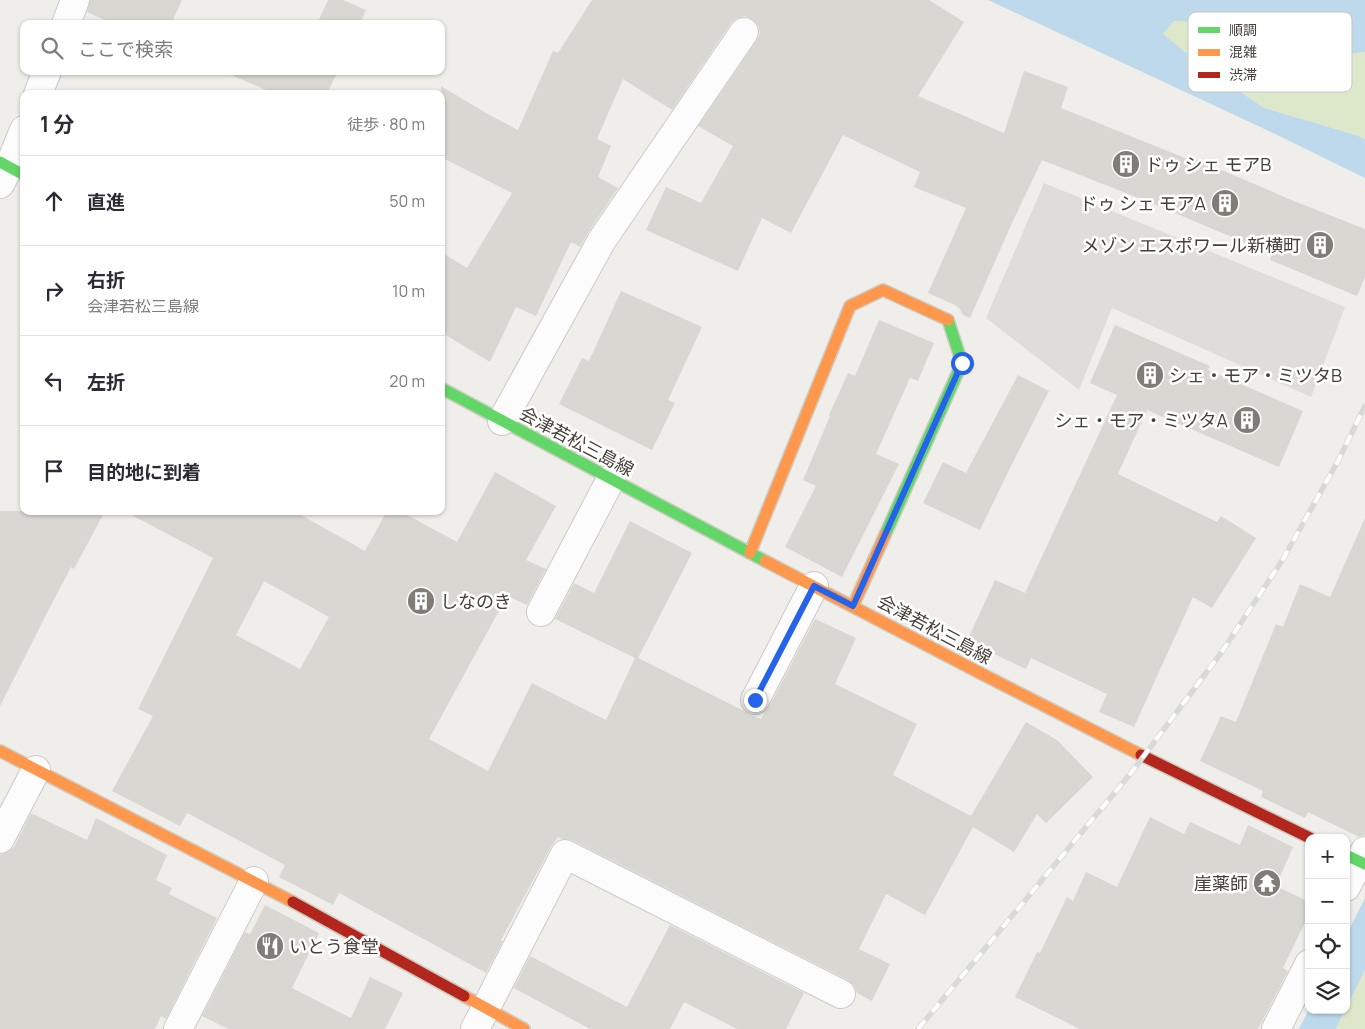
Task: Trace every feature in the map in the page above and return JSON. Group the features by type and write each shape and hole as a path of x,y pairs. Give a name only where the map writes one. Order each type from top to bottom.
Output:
{"street":[{"path":"68,20 75,0"},
{"path":"502,421 602,240 744,32"},
{"path":"40,90 45,75"},
{"path":"8,172 20,140"},
{"path":"750,553 850,306 883,290 948,319 962,363 853,606"},
{"name":"会津若松三島線","path":"445,390 750,553 1181,776 1305,836"},
{"path":"541,612 611,479"},
{"path":"755,700 814,586"},
{"path":"0,751 333,923 480,1018 524,1029"},
{"path":"0,839 36,770"},
{"path":"480,1018 565,854 841,994"},
{"path":"1350,879 1359,858"},
{"path":"178,1029 254,881"},
{"path":"1276,1029 1306,969"}],"green space":[{"path":"1174,21 1188,21 1188,54 1163,34"},
{"path":"1365,52 1365,139 1264,108 1240,92 1352,92 1352,53"},
{"path":"1365,970 1365,1029 1336,1029 1343,1014 1350,1014 1350,1000"}],"shaded area":[{"path":"1044,183 1345,307 1311,397 1112,308 1079,390 986,318"}],"water":[{"path":"988,0 1365,0 1365,52 1352,53 1352,12 1188,12 1188,21 1174,21 1163,34 1188,54 1188,92 1240,92 1264,108 1365,139 1365,178"},
{"path":"1365,898 1365,970 1350,1000 1350,969 1350,928"},
{"path":"1306,1014 1343,1014 1336,1029 1299,1029"}],"building":[{"path":"90,0 182,0 173,20 105,20 87,12"},
{"path":"328,0 343,0 366,10 362,20 319,20"},
{"path":"592,0 929,0 964,22 918,96 1004,133 1024,71 1068,87 1061,108 1190,160 1191,157 1365,229 1365,277 1357,296 1270,260 1272,254 1042,160 970,318 963,315 955,305 928,293 966,208 914,187 920,172 843,135 791,233 762,218 738,271 646,230 666,187 701,203 733,146 698,126 760,33 758,25 752,19 745,16 737,18 731,23 672,110 623,79 597,139 611,146 598,177 618,188 580,247 571,242 536,316 516,307 490,362 445,334 445,254 467,268 512,193 445,159 445,90 441,90 441,86 518,130 553,51 558,53"},
{"path":"231,75 336,75 329,90 266,90"},
{"path":"621,291 702,327 668,400 675,403 652,450 559,404 582,358 589,361"},
{"path":"879,320 934,343 918,381 910,378 876,454 899,464 842,577 785,547 816,486 803,480 829,415 848,373 855,376"},
{"path":"1115,325 1210,366 1208,370 1303,411 1279,467 1147,410 1118,474 1217,522 1221,516 1256,538 1212,608 1193,597 1134,727 1099,712 1107,694 1031,658 1026,669 967,641 995,580 1025,593 1117,395 1090,383"},
{"path":"1018,375 1049,391 980,530 923,503 943,462 966,473"},
{"path":"495,472 556,506 526,560 546,569 527,605 507,596 429,739 488,771 532,683 606,720 635,658 555,619 574,583 594,593 630,521 692,553 638,658 761,719 815,619 856,638 835,684 917,724 893,775 971,816 1026,722 1057,740 1093,777 1046,823 1037,814 1014,852 973,827 925,915 886,894 859,949 890,964 872,1001 857,993 854,985 848,980 572,840 558,837 501,940 503,941 486,973 339,893 333,905 279,877 285,865 187,813 180,826 112,791 153,716 138,709 213,558 132,515 301,515 365,551 385,515 407,515 457,542","holes":["264,581 329,617 300,669 236,635"]},
{"path":"0,511 20,511 20,515 103,515 74,569 71,567 0,706"},
{"path":"1365,518 1365,835 1359,837 1308,812 1305,818 1261,797 1263,791 1200,761 1221,716 1236,722 1276,624 1283,627 1300,584 1330,597"},
{"path":"31,813 87,840 96,818 167,855 156,880 172,888 169,894 217,918 166,1019 161,1016 155,1029 0,1029 0,855 14,847"},
{"path":"1150,817 1184,834 1190,822 1240,845 1248,825 1293,847 1276,886 1305,900 1305,922 1283,968 1288,971 1258,1029 1080,1029 1015,997 1037,952 1040,953 1067,897 1073,901 1086,872 1117,887"},
{"path":"265,905 319,933 292,988 351,1018 370,977 403,993 385,1029 228,1029 202,1016 245,932 250,934"},
{"path":"670,925 804,993 786,1029 737,1029 684,1002 670,1029 590,1029 514,988 530,956 627,1007"}],"railway":[{"path":"918,1029 1131,773 1221,653 1283,559 1338,461 1365,406"}],"traffic: fast":[{"path":"0,162 20,173"},
{"path":"885,535 962,363 948,320"},
{"path":"445,390 765,561"},
{"path":"1350,857 1365,864"}],"traffic: slow":[{"path":"750,553 850,306 883,290 948,320"},
{"path":"853,606 885,535"},
{"path":"765,561 1141,755"},
{"path":"0,751 293,902"},
{"path":"464,996 524,1029"}],"traffic: jam":[{"path":"1141,755 1305,836"},
{"path":"293,902 464,996"}],"place":[{"name":"ドゥ シェ モアB","path":"1126,164"},
{"name":"ドゥ シェ モアA","path":"1225,203"},
{"name":"メゾン エスポワール新横町","path":"1320,245"},
{"name":"シェ・モア・ミツタB","path":"1150,375"},
{"name":"シェ・モア・ミツタA","path":"1247,420"},
{"name":"しなのき","path":"421,601"},
{"name":"崖薬師","path":"1267,883"},
{"name":"いとう食堂","path":"270,946"}],"route":[{"path":"755,700 814,586 853,606 962,363"}]}
